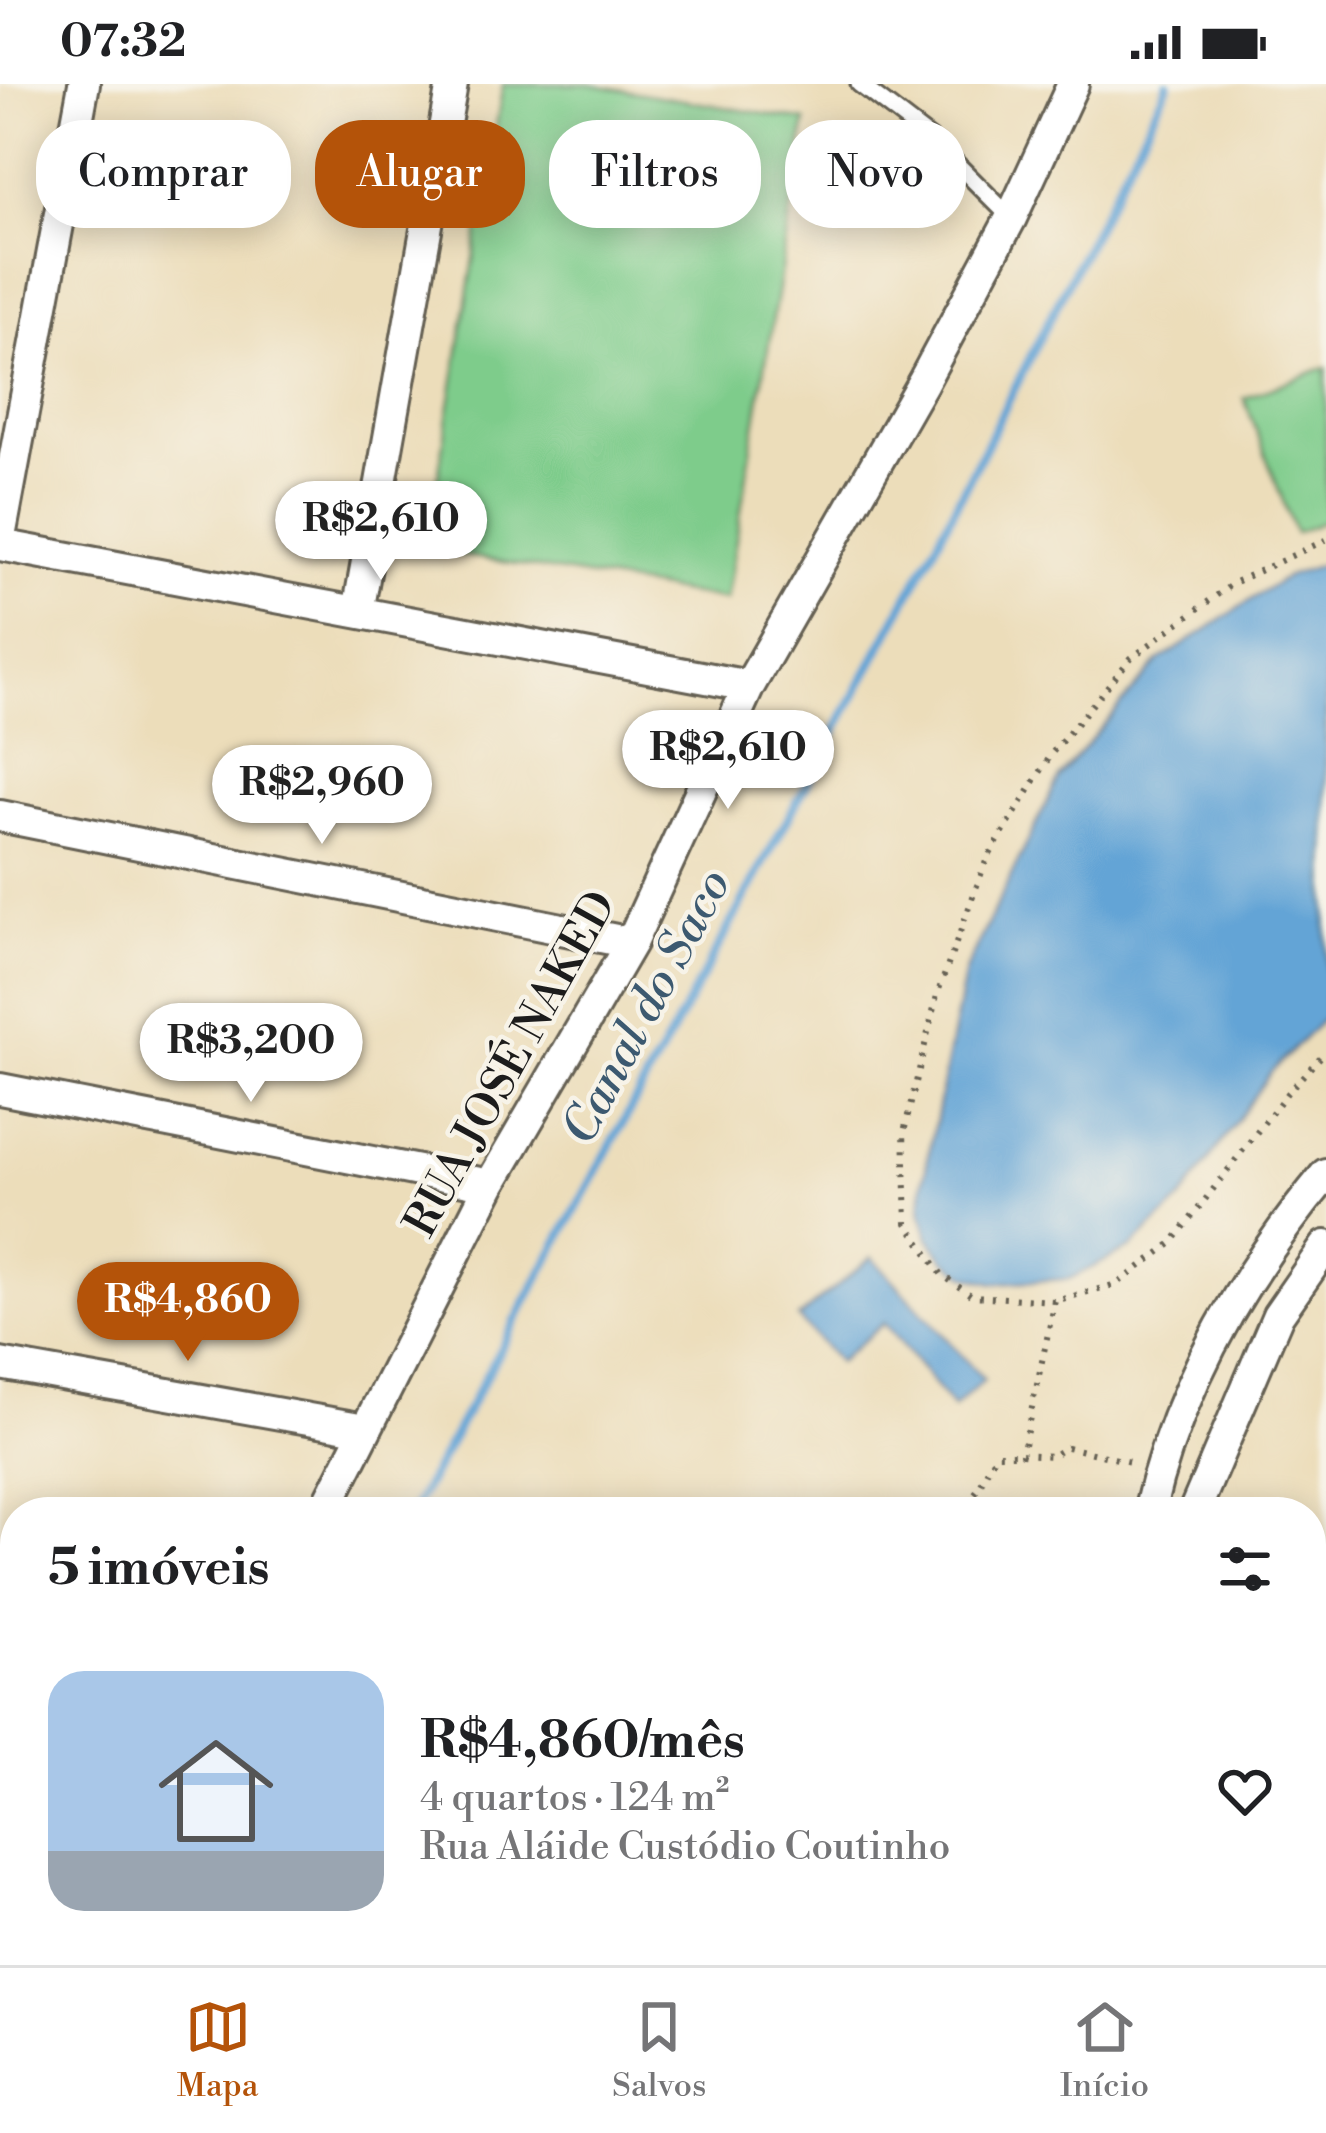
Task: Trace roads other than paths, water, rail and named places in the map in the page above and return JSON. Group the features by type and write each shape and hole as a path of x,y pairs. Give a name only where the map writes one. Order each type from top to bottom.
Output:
{"street":[{"path":"84,84 0,541 749,686"},
{"path":"358,612 452,84"},
{"name":"RUA JOSÉ NAKED","path":"331,1497 490,1185 631,943 749,686 1011,218 1072,84"},
{"path":"0,816 631,943"},
{"path":"0,1090 490,1185"},
{"path":"1153,1497 1205,1350 1279,1232 1326,1174"},
{"path":"1200,1497 1278,1315 1326,1246"},
{"path":"0,1364 365,1429"}],"lane":[{"path":"859,84 936,143 1011,218"}],"water":[{"path":"1326,563 1326,1016 1271,1072 1181,1200 1131,1248 1069,1279 994,1283 968,1276 945,1260 929,1238 921,1211 923,1183 965,971 1059,777 1159,661 1287,576"},
{"path":"872,1257 984,1380 953,1408 884,1323 838,1362 798,1318"}],"waterway":[{"name":"Canal do Saco","path":"420,1497 928,560 1168,84"}]}
